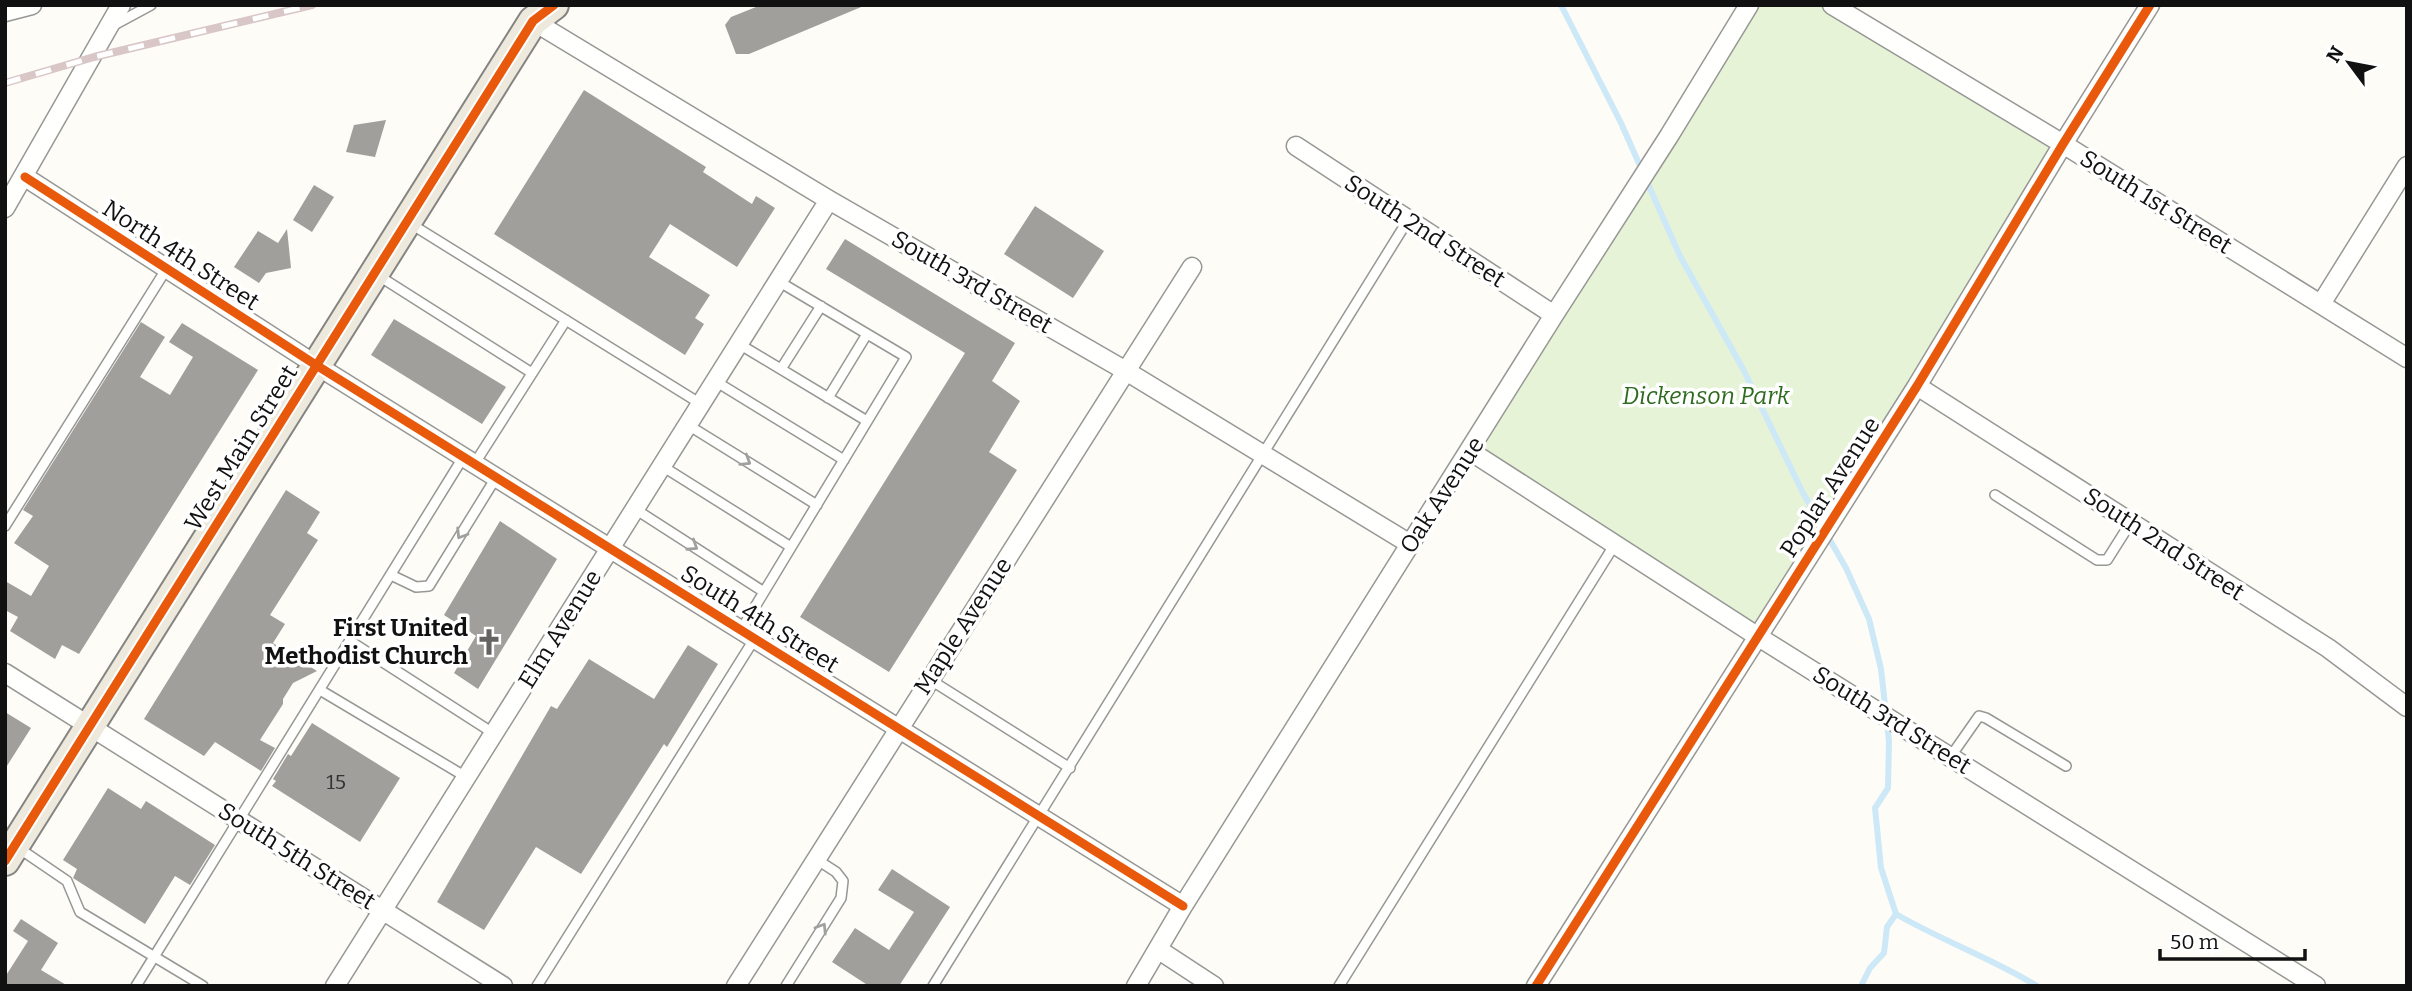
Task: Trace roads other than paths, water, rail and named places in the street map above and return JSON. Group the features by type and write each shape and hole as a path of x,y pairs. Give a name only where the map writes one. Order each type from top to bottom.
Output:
{"main road":[{"name":"West Main Street","path":"10,853 541,10"}],"street":[{"path":"5,12 32,5"},
{"path":"5,208 121,5"},
{"name":"Oak Avenue","path":"1136,986 1183,906 1554,315 1670,136 1749,5"},
{"name":"South 1st Street","path":"1832,5 2063,144 2407,358"},
{"name":"Poplar Avenue","path":"1536,986 1917,386 2150,5"},
{"name":"South 3rd Street","path":"541,10 829,200 1126,371 1410,544"},
{"name":"South 2nd Street","path":"1296,146 1554,315"},
{"path":"2321,304 2407,166"},
{"name":"North 4th Street","path":"25,177 316,365"},
{"name":"Elm Avenue","path":"335,986 829,200"},
{"name":"Maple Avenue","path":"743,983 816,859 1192,267"},
{"name":"South 4th Street","path":"316,365 1183,906"},
{"name":"South 2nd Street","path":"1917,386 2328,648 2407,706"},
{"name":"South 3rd Street","path":"1470,451 1757,636 2316,986"},
{"name":"South 5th Street","path":"5,673 503,986"},
{"path":"1159,950 1214,986"}],"lane":[{"path":"110,27 151,5"},
{"path":"933,986 1408,220"},
{"path":"407,221 701,404"},
{"path":"5,526 167,268"},
{"path":"374,273 532,373"},
{"path":"537,986 748,634 764,592 906,357 778,281"},
{"path":"781,369 821,306"},
{"path":"136,986 391,575 566,320"},
{"path":"828,398 867,334"},
{"path":"739,344 867,421"},
{"path":"715,381 844,460"},
{"path":"688,425 817,505"},
{"path":"662,466 791,547"},
{"path":"391,575 415,587 429,586 497,476"},
{"path":"1995,495 2097,560 2107,560 2131,522"},
{"path":"635,509 764,592"},
{"path":"1339,986 1615,544"},
{"path":"350,640 493,733"},
{"path":"929,679 1070,768"},
{"path":"320,690 466,778"},
{"path":"1943,752 1979,716 2066,766"},
{"path":"10,853 67,881 80,912 203,986"},
{"path":"786,986 841,898 844,881 836,872 816,859"}],"waterway":[{"path":"1561,5 1621,123 1680,256 1743,369 1803,493 1846,568 1869,619 1881,669 1889,741 1888,788 1875,808 1881,868 1896,914 2037,986"},
{"path":"1861,986 1870,968 1884,953 1887,927 1896,914"}],"railway":[{"path":"5,83 94,57 312,5"}],"place":[{"name":"First United Methodist Church","path":"489,642"}],"park label":[{"name":"Dickenson Park","path":"1706,396"}]}
